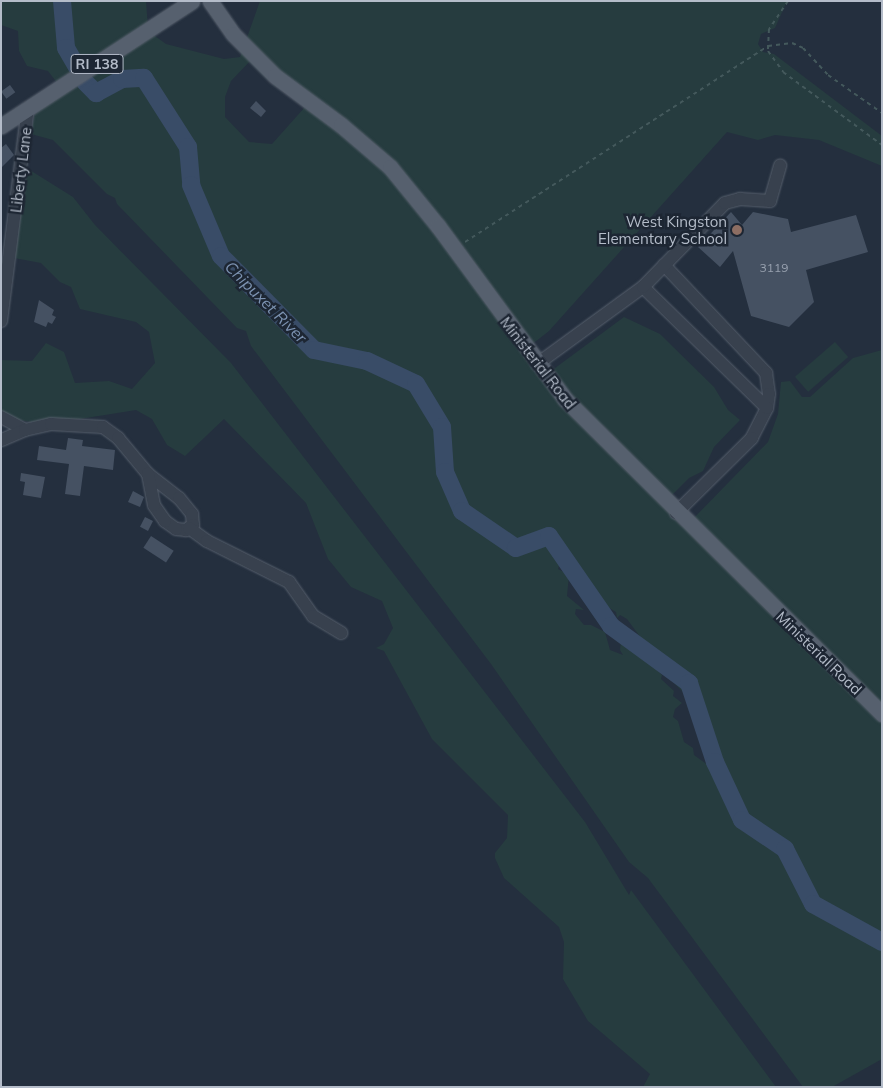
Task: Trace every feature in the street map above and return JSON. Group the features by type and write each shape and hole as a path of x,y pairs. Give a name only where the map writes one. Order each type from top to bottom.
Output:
{"main road":[{"name":"RI 138","path":"3,122 28,108 192,1"},
{"name":"Ministerial Road","path":"210,1 233,34 275,76 341,125 390,167 455,248 537,364 591,429 882,714"}],"street":[{"name":"Liberty Lane","path":"1,321 28,108"},
{"path":"537,364 643,287 725,203 740,199 770,201 780,165"},
{"path":"1,220 15,221"},
{"path":"664,265 766,373 767,408 752,438 676,513"},
{"path":"643,287 767,408"},
{"path":"1,417 25,430"},
{"path":"1,440 25,430 52,424 102,427 118,438 148,474 179,498 192,514 193,525 190,528"},
{"path":"148,474 154,505 164,521 176,529 190,528 207,541 289,582 313,616 341,633"}],"path":[{"path":"788,1 769,29 768,51 782,72 882,145"},
{"path":"455,248 768,46 792,43 803,48 828,75 882,113"}],"green space":[{"path":"1,1 146,1 148,28 155,36 166,44 224,59 240,57 260,1 787,1 775,28 761,34 758,44 763,52 774,54 882,136 882,166 819,140 775,135 758,140 727,132 549,331 526,349 547,374 624,317 660,334 714,387 728,410 740,420 714,447 703,471 689,478 665,502 689,523 768,442 778,414 781,382 790,381 802,397 810,397 853,358 882,350 882,1059 832,1087 803,1087 648,878 629,862 491,664 251,346 246,331 237,328 117,204 115,198 107,194 53,140 31,134 35,112 61,88 48,71 27,66 19,51 18,31 1,25","holes":["253,58 305,107 272,144 249,142 225,117 225,97 231,81","562,547 582,569 601,603 616,612 617,618 620,615 627,619 674,683 688,697 696,720 720,764 716,771 694,755 693,748 684,742 678,721 673,717 675,709 682,703 673,696 674,691 661,679 662,675 638,654 638,650 621,641 620,650 623,655 610,650 605,632 591,625 584,625 575,614 576,609 584,610 567,596 569,575 558,569 562,557 558,552"]},
{"path":"25,167 73,197 95,225 231,363 585,822 629,895 631,890 776,1087 643,1087 650,1074 588,1021 563,979 564,942 559,927 504,878 495,858 495,853 507,838 508,815 432,739 384,651 376,648 384,644 393,628 382,601 351,587 328,559 306,503 224,419 185,456 167,445 152,419 136,410 80,419 31,422 1,417 1,360 32,361 46,343 64,352 75,383 109,381 132,389 155,363 149,332 136,322 80,309 71,287 60,282 41,263 14,258"},
{"path":"835,342 848,357 808,392 795,377"}],"building":[{"path":"10,85 15,92 6,99 1,91"},
{"path":"256,101 266,111 261,117 250,108"},
{"path":"6,144 14,155 1,168 1,148"},
{"name":"West Kingston Elementary School","path":"731,212 742,225 753,212 788,219 791,232 856,215 868,252 806,270 814,302 789,327 751,316 733,251 720,267 698,247"},
{"path":"39,300 54,310 52,315 56,317 52,324 48,322 46,327 34,322"},
{"path":"68,438 83,440 82,446 115,450 113,470 84,466 80,496 65,494 69,464 37,460 39,446 66,450"},
{"path":"21,473 45,477 41,498 23,495 25,482 20,481"},
{"path":"133,491 144,497 140,507 128,502"},
{"path":"145,517 153,521 148,531 140,527"},
{"path":"151,536 174,551 166,562 143,548"}],"waterway":[{"name":"Chipuxet River","path":"62,1 66,48 77,67"},
{"name":"Chipuxet River","path":"85,82 96,93 122,79 144,78 188,147 191,185 221,256 314,350 367,361 416,384 442,427 445,472 462,511 516,548 549,536 611,626 689,683 715,762 742,820 785,849 813,904 882,942"}],"place":[{"name":"West Kingston Elementary School","path":"737,230"}]}
